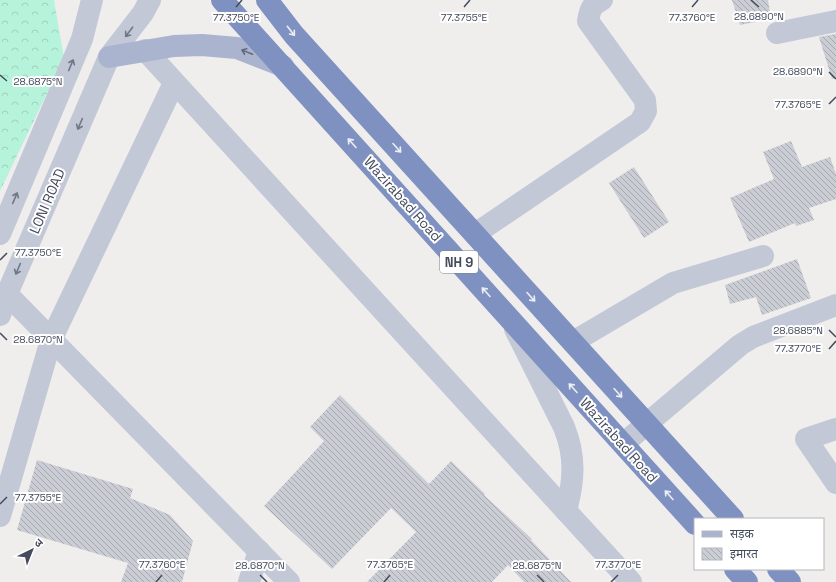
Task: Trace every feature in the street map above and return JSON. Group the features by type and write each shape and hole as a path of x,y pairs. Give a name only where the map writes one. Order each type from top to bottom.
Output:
{"highway":[{"name":"Wazirabad Road","path":"222,0 694,523"},
{"name":"NH 9","path":"272,3 294,35 732,518"},
{"path":"736,570 747,582"},
{"path":"779,570 790,582"}],"main road":[{"path":"109,57 174,46 202,45 237,48 283,66"}],"street":[{"path":"0,234 82,39 92,0"},
{"name":"LONI ROAD","path":"0,315 7,294 109,57 143,13 150,0"},
{"path":"475,234 640,122 646,111 646,100 588,21 590,11 595,3 602,0"},
{"path":"777,34 836,21"},
{"path":"145,50 631,582"},
{"path":"0,516 51,340 174,83"},
{"path":"573,342 673,283 764,256"},
{"path":"7,294 289,582"},
{"path":"623,444 727,356 753,337 836,305"},
{"path":"510,318 569,440 573,470 571,489 566,511"},
{"path":"836,429 806,439 836,483"},
{"path":"249,582 259,551"}],"green space":[{"path":"0,0 54,0 64,58 0,191"}],"building":[{"path":"732,0 768,0 771,19 740,25"},
{"path":"836,34 836,78 832,79 819,37"},
{"path":"791,141 802,167 830,157 836,174 836,199 809,208 814,220 796,226 795,223 749,242 730,198 774,179 763,152"},
{"path":"634,167 669,222 644,238 609,183"},
{"path":"797,259 811,298 762,315 756,297 730,304 725,285"},
{"path":"340,395 429,484 451,461 485,494 484,495 532,539 531,540 571,582 524,582 508,565 492,582 367,582 416,532 391,508 332,569 264,506 324,441 310,427"},
{"path":"37,460 133,489 130,498 170,515 193,541 182,582 121,582 128,563 17,530"}]}
